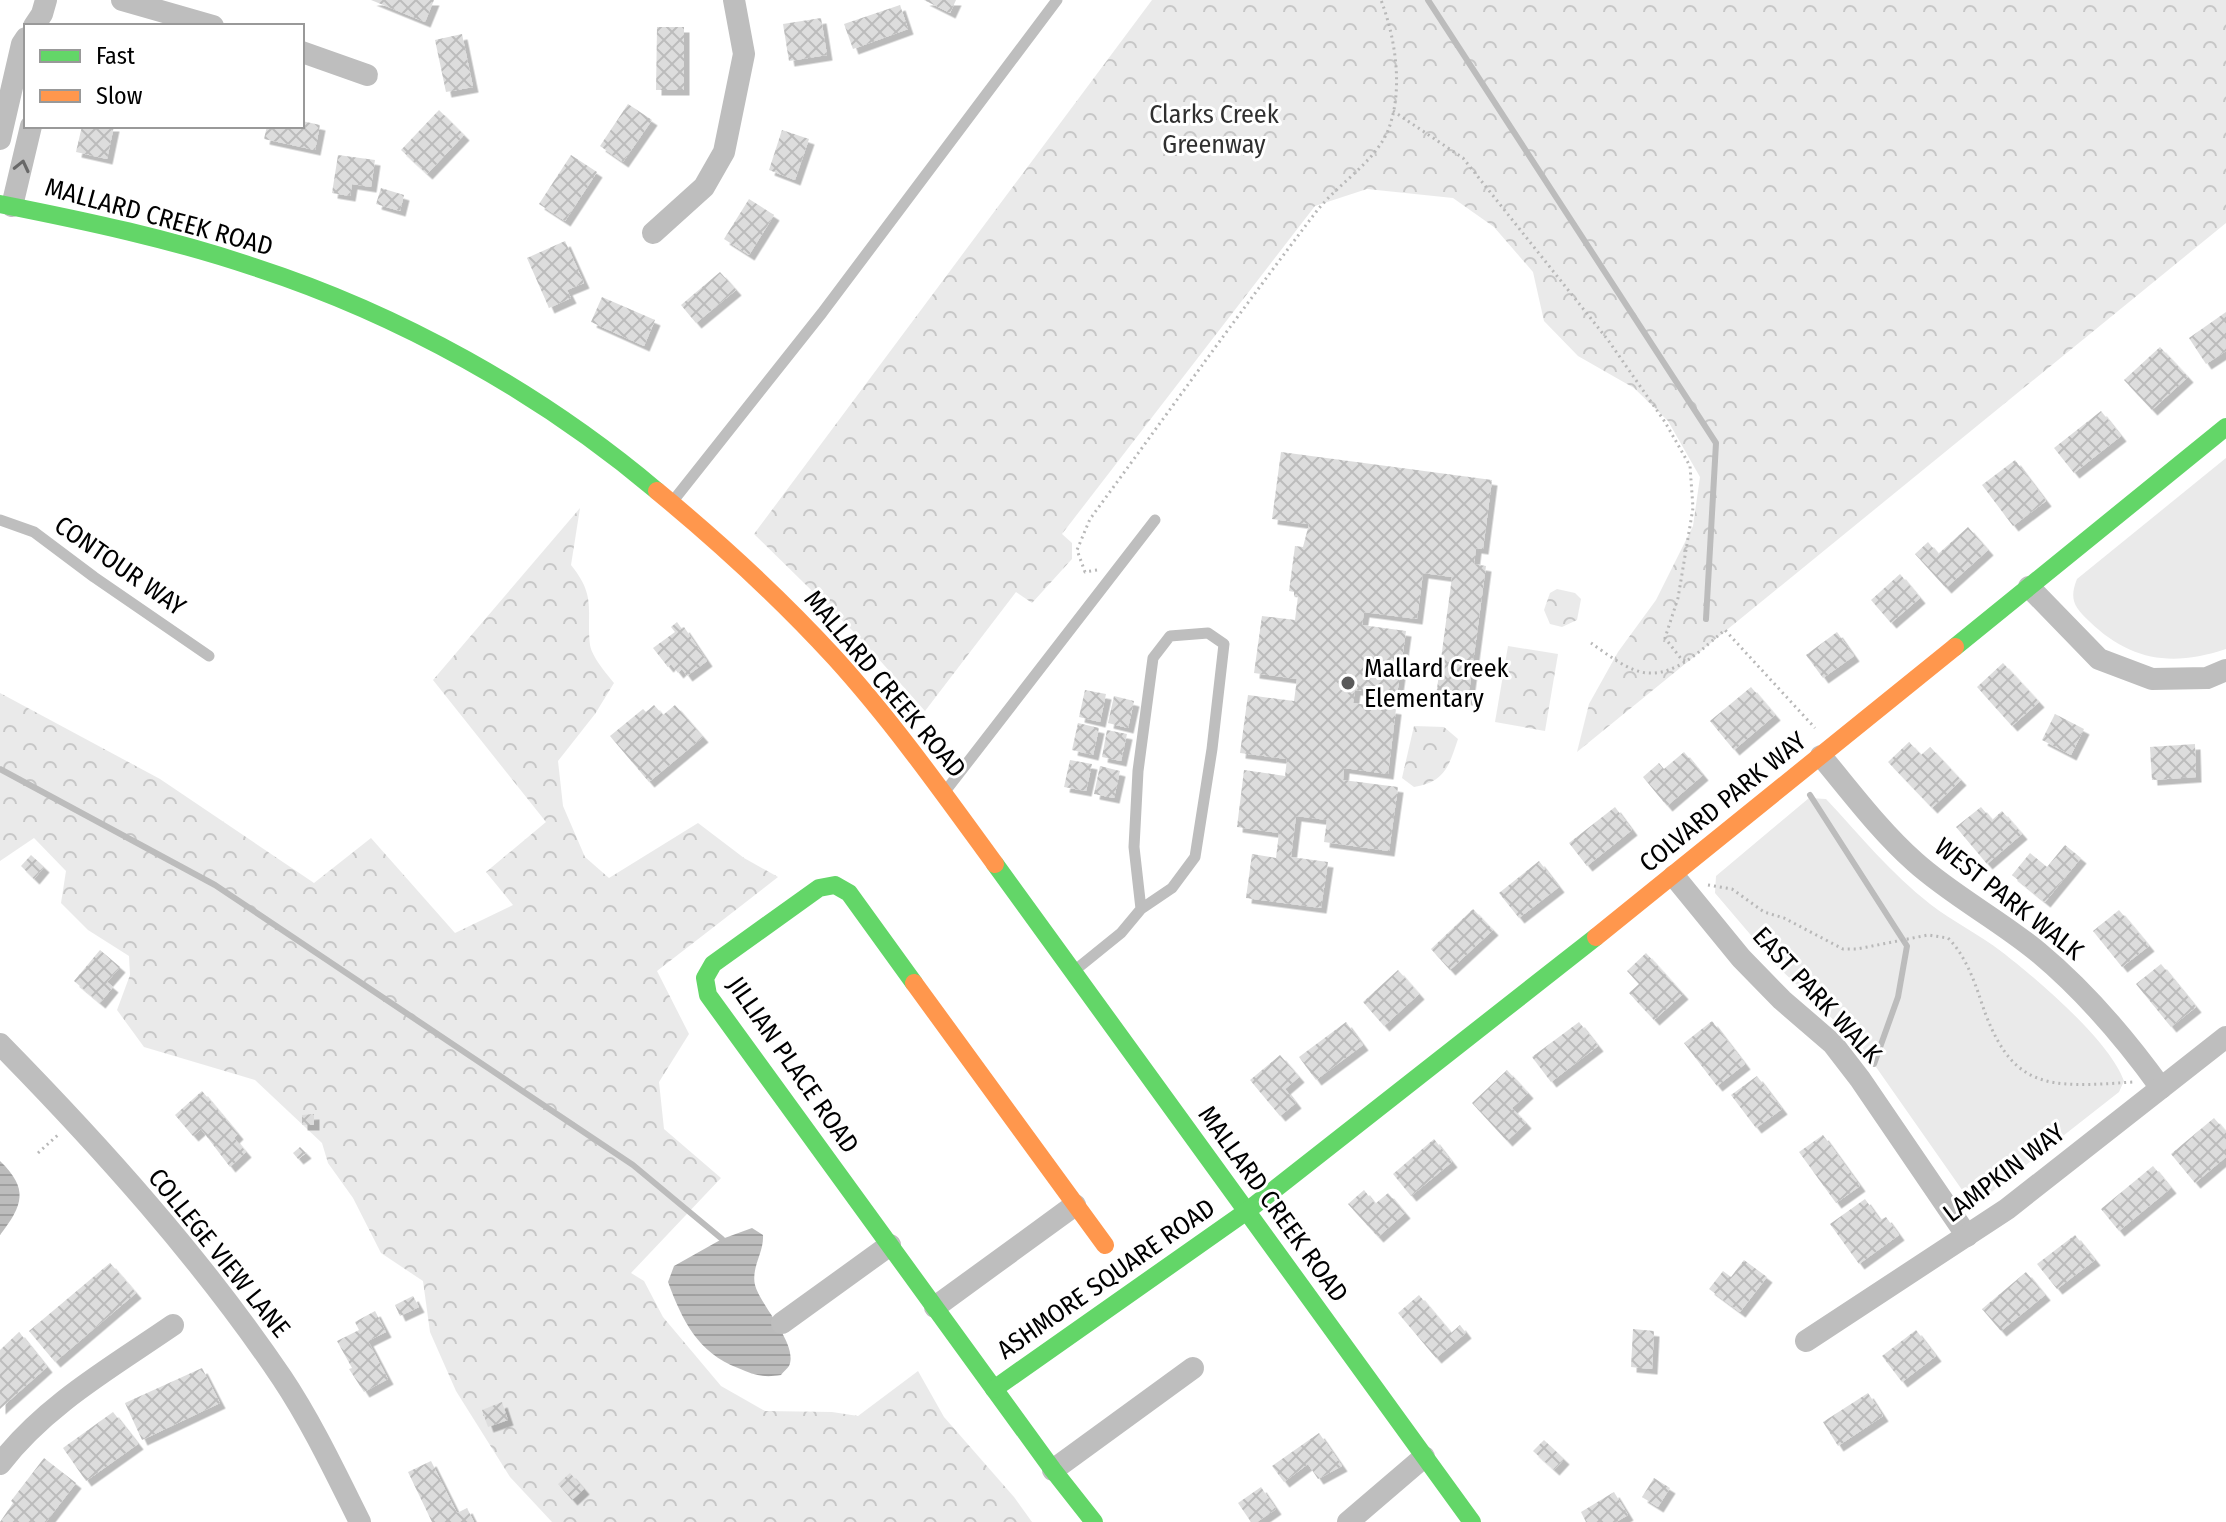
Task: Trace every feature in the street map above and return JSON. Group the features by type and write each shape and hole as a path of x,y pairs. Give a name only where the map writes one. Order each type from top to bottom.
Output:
{"street":[{"path":"122,0 206,24"},
{"path":"653,233 704,187 724,152 744,54 734,0"},
{"path":"0,139 24,41"},
{"path":"304,53 367,75"},
{"path":"6,205 30,128"},
{"name":"MALLARD CREEK ROAD","path":"6,205 132,232 225,258 295,281 374,316 438,347 533,402 597,446 716,540 805,626 858,685 944,793 1472,1522"},
{"name":"COLVARD PARK WAY","path":"1247,1211 1674,876 1821,746 2029,587 2226,427"},
{"path":"2029,587 2099,659 2152,679 2207,678 2226,670"},
{"name":"WEST PARK WALK","path":"1821,746 1911,859 1945,888 2005,927 2071,981 2127,1042 2151,1085"},
{"name":"EAST PARK WALK","path":"1674,876 1741,958 1782,1000 1833,1044 1967,1236"},
{"name":"JILLIAN PLACE ROAD","path":"1094,1522 1053,1470 705,989 706,972 825,885 841,887 849,893 1105,1245"},
{"name":"LAMPKIN WAY","path":"1806,1341 2007,1209 2151,1085 2226,1037"},
{"name":"COLLEGE VIEW LANE","path":"0,1044 73,1121 185,1249 263,1351 303,1414 360,1522"},
{"path":"935,1307 1075,1205"},
{"name":"ASHMORE SQUARE ROAD","path":"994,1389 1247,1211"},
{"path":"782,1323 890,1245"},
{"path":"0,1464 17,1441 52,1410 173,1325"},
{"path":"1053,1470 1193,1368"},
{"path":"1348,1522 1424,1457"}],"lane":[{"path":"672,503 822,313 1057,0"},
{"name":"CONTOUR WAY","path":"0,520 34,532 209,656"},
{"path":"944,793 1155,520"},
{"path":"1074,971 1121,933 1141,909 1172,888 1195,857 1224,644 1208,633 1170,636 1153,658 1136,801 1134,847 1141,909"}],"path":[{"path":"1103,570 1085,572 1077,550 1090,519 1319,208 1373,153 1390,127 1396,98 1391,27 1381,0"},
{"path":"1393,111 1463,158 1608,340 1665,422 1690,466 1693,508 1678,598 1665,638 1686,661"},
{"path":"1591,643 1625,664 1649,674 1686,661 1725,630 1821,746"},
{"path":"1701,886 1720,885 1732,889 1764,912 1784,918 1843,949 1940,935 1954,945 1976,985 1994,1039 2005,1056 2030,1077 2047,1083 2151,1085"},
{"path":"38,1153 73,1121"}],"green space":[{"name":"Clarks Creek Greenway","path":"1152,0 2226,0 2226,223 1577,752 1589,704 1618,652 1656,600 1693,526 1700,477 1668,421 1634,388 1578,356 1544,321 1533,272 1494,227 1453,198 1367,189 1315,206 1062,534 1072,543 1072,559 1032,603 1016,592 925,711 859,637 754,534"},
{"path":"2226,458 2226,649 2170,659 2153,657 2120,645 2089,621 2077,607 2073,592 2077,579"},
{"path":"580,508 571,565 587,595 591,650 614,683 595,714 558,761 563,806 585,857 609,878 698,823 744,858 778,877 657,971 689,1034 659,1082 664,1129 721,1178 631,1273 644,1281 663,1317 721,1386 765,1411 832,1412 858,1416 918,1371 944,1417 1032,1522 552,1522 510,1477 456,1391 430,1332 423,1281 381,1253 353,1198 328,1163 322,1143 255,1080 144,1047 117,1010 130,975 129,956 88,930 61,903 66,871 34,838 0,861 0,693 160,779 314,883 371,838 455,933 513,905 486,872 546,822 433,680"},
{"path":"1557,589 1575,593 1581,599 1577,620 1562,627 1550,624 1544,610 1550,593"},
{"path":"1508,646 1558,654 1545,731 1495,722"},
{"path":"1414,726 1444,727 1458,739 1452,757 1439,777 1414,787 1402,778"},
{"path":"1809,798 1826,799 1916,892 2002,952 2052,994 2104,1048 2124,1081 2119,1092 1984,1198 1967,1197 1862,1047 1778,967 1715,893 1716,876"}],"shaded area":[{"path":"0,1161 15,1180 20,1197 14,1215 0,1235"},
{"path":"752,1228 763,1235 755,1285 784,1336 791,1357 789,1366 781,1375 754,1374 712,1354 693,1334 668,1282 674,1266 722,1239"}],"building":[{"path":"371,0 434,0 425,22"},
{"path":"924,0 956,0 950,13"},
{"path":"900,5 908,29 853,49 844,24"},
{"path":"821,18 827,55 789,61 783,24"},
{"path":"657,27 684,27 684,90 656,90"},
{"path":"462,34 473,87 446,92 435,40"},
{"path":"628,104 652,120 623,162 600,146"},
{"path":"439,110 464,135 427,174 401,150"},
{"path":"304,121 320,125 315,150 264,139 267,128 304,128"},
{"path":"82,128 114,128 107,159 76,152"},
{"path":"782,130 809,139 795,180 769,170"},
{"path":"338,155 375,160 371,187 352,184 350,196 332,193"},
{"path":"571,155 597,172 565,221 539,204"},
{"path":"381,188 404,195 400,211 376,204"},
{"path":"749,199 774,215 749,255 724,239"},
{"path":"565,241 584,283 567,290 571,298 549,308 527,258"},
{"path":"720,272 736,290 696,323 681,305"},
{"path":"602,297 655,320 644,346 591,322"},
{"path":"2226,312 2226,351 2206,364 2189,338"},
{"path":"2160,347 2188,377 2152,410 2124,380"},
{"path":"2101,411 2121,436 2074,473 2054,448"},
{"name":"Mallard Creek Elementary","path":"1281,452 1492,480 1483,549 1476,548 1474,564 1486,566 1468,700 1436,696 1452,577 1423,573 1417,619 1364,612 1362,625 1406,631 1397,695 1355,690 1353,703 1396,709 1388,774 1344,768 1343,780 1398,787 1389,851 1324,842 1327,820 1296,816 1291,857 1328,862 1321,908 1246,898 1252,854 1276,858 1279,833 1237,827 1244,770 1285,776 1287,759 1240,753 1248,695 1294,701 1297,679 1254,673 1262,616 1295,620 1298,596 1289,591 1295,546 1303,547 1309,524 1272,519"},
{"path":"2015,460 2046,501 2013,526 1982,485"},
{"path":"1968,527 1988,550 1946,588 1915,554 1928,542 1938,554"},
{"path":"1900,574 1920,598 1891,623 1871,600"},
{"path":"677,622 682,629 684,627 707,661 687,676 682,669 678,673 671,664 668,667 653,648 675,632 671,627"},
{"path":"1837,632 1854,656 1823,678 1806,655"},
{"path":"2003,663 2039,702 2012,726 1977,687"},
{"path":"1751,687 1775,715 1734,750 1710,721"},
{"path":"1085,690 1106,694 1100,722 1079,717"},
{"path":"1114,696 1134,701 1128,728 1108,723"},
{"path":"654,705 663,715 675,705 703,737 649,782 610,736 643,709 646,712"},
{"path":"2055,714 2084,729 2071,755 2042,740"},
{"path":"1078,723 1099,728 1093,755 1072,750"},
{"path":"1107,730 1127,734 1121,761 1102,757"},
{"path":"1909,742 1921,755 1930,747 1961,780 1932,808 1888,762"},
{"path":"2195,744 2196,777 2152,780 2150,747"},
{"path":"1684,752 1703,775 1667,806 1643,777 1659,763 1664,769"},
{"path":"1070,760 1092,764 1086,791 1064,787"},
{"path":"1100,766 1120,771 1114,798 1094,794"},
{"path":"1615,807 1632,830 1587,866 1569,843"},
{"path":"1981,807 1992,820 2002,811 2022,834 1987,864 1956,827"},
{"path":"2065,845 2081,858 2045,902 2012,875 2030,853 2047,867"},
{"path":"31,855 44,867 34,879 21,866"},
{"path":"1539,861 1559,887 1519,918 1499,893"},
{"path":"1473,909 1493,930 1450,970 1431,949"},
{"path":"2119,910 2149,946 2122,967 2093,931"},
{"path":"100,950 120,967 107,982 113,987 100,1003 74,981"},
{"path":"1646,953 1683,994 1654,1020 1629,993 1639,984 1627,971"},
{"path":"2161,964 2196,1007 2171,1027 2136,984"},
{"path":"1398,970 1419,994 1384,1026 1363,1002"},
{"path":"1712,1021 1745,1064 1717,1086 1684,1043"},
{"path":"1346,1022 1363,1045 1316,1080 1299,1057"},
{"path":"1579,1022 1598,1046 1551,1082 1532,1057"},
{"path":"1280,1055 1299,1077 1285,1089 1296,1103 1280,1116 1250,1080"},
{"path":"1507,1070 1528,1093 1512,1108 1526,1123 1507,1141 1472,1103"},
{"path":"1757,1076 1782,1109 1756,1128 1731,1095"},
{"path":"202,1091 238,1134 234,1138 246,1152 230,1167 201,1129 193,1136 175,1115"},
{"path":"314,1114 314,1125 302,1125 302,1115"},
{"path":"2214,1118 2226,1132 2226,1157 2195,1183 2171,1154"},
{"path":"1823,1135 1860,1186 1836,1203 1799,1152"},
{"path":"1434,1139 1452,1162 1411,1196 1393,1174"},
{"path":"300,1147 306,1153 298,1159 293,1153"},
{"path":"2153,1166 2171,1188 2119,1231 2101,1209"},
{"path":"1364,1190 1375,1204 1388,1193 1405,1213 1378,1237 1348,1204"},
{"path":"1865,1199 1880,1220 1886,1217 1899,1235 1859,1264 1830,1224"},
{"path":"2075,1235 2095,1260 2057,1289 2037,1264"},
{"path":"1744,1260 1767,1277 1740,1312 1709,1289 1723,1271 1731,1277"},
{"path":"110,1263 136,1293 55,1362 29,1331"},
{"path":"2026,1272 2045,1295 2001,1331 1982,1309"},
{"path":"1419,1295 1451,1333 1460,1325 1466,1333 1436,1358 1398,1313"},
{"path":"413,1296 419,1307 400,1316 395,1305"},
{"path":"375,1311 386,1332 368,1341 388,1379 364,1392 349,1369 352,1368 337,1341 359,1330 355,1322"},
{"path":"1633,1329 1654,1331 1652,1369 1631,1367"},
{"path":"1916,1330 1936,1356 1902,1382 1882,1356"},
{"path":"19,1332 47,1367 0,1409 0,1350"},
{"path":"202,1368 220,1403 142,1440 125,1403"},
{"path":"1868,1393 1883,1416 1838,1446 1823,1422"},
{"path":"502,1402 508,1420 488,1427 482,1410"},
{"path":"113,1412 138,1444 86,1481 63,1448"},
{"path":"1319,1433 1342,1466 1318,1479 1308,1464 1284,1482 1272,1466"},
{"path":"1544,1440 1564,1459 1554,1470 1533,1451"},
{"path":"44,1458 76,1483 46,1522 0,1522 13,1503 11,1501"},
{"path":"431,1461 457,1513 467,1508 474,1522 432,1522 408,1472"},
{"path":"570,1473 584,1489 572,1500 558,1484"},
{"path":"1654,1478 1670,1488 1658,1507 1642,1497"},
{"path":"1261,1487 1276,1509 1257,1522 1251,1522 1238,1503"},
{"path":"1614,1492 1628,1515 1616,1522 1586,1522 1581,1512"}],"waterway":[{"path":"1428,0 1716,443 1706,619"},
{"path":"0,769 215,885 633,1165 722,1239"},
{"path":"1810,795 1907,946 1898,997 1874,1064"}],"traffic: fast":[{"path":"0,204 160,239 254,267 362,308 517,389 612,455 657,491"},
{"path":"1955,647 2226,427"},
{"path":"995,864 1472,1522"},
{"path":"914,983 849,893 835,885 819,888 713,964 705,978 708,995 1094,1522"},
{"path":"994,1389 1247,1211 1596,937"}],"traffic: slow":[{"path":"657,491 749,572 835,658 898,733 995,864"},
{"path":"1596,937 1955,647"},
{"path":"914,983 1105,1245"}],"place":[{"name":"Mallard Creek Elementary","path":"1348,683"}]}
